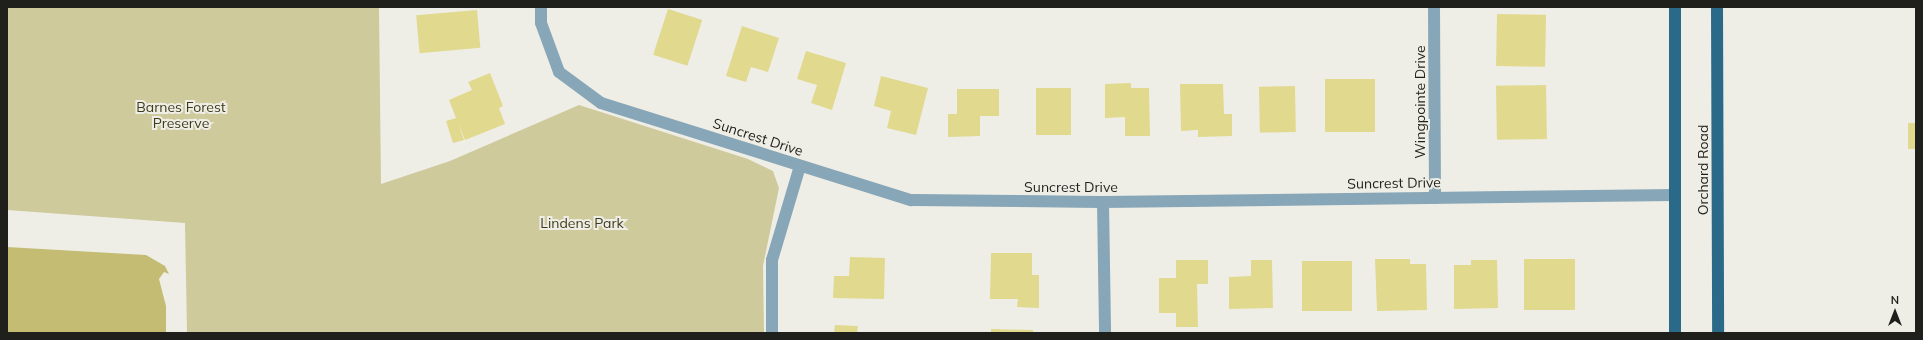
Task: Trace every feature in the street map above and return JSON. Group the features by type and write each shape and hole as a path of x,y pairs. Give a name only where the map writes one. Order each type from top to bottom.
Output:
{"main road":[{"name":"Orchard Road","path":"1675,7 1675,333"},
{"name":"Orchard Road","path":"1717,7 1718,333"}],"street":[{"name":"Suncrest Drive","path":"542,7 542,23 559,72 602,103 911,200 1103,202 1675,195"},
{"name":"Wingpointe Drive","path":"1434,7 1435,198"},
{"path":"772,333 772,260 800,166"},
{"path":"1103,202 1105,333"}],"green space":[{"path":"7,7 379,7 381,184 450,161 579,105 748,159 773,171 779,188 763,266 764,333 187,333 185,223 7,210"}],"shaded area":[{"path":"7,247 146,255 165,266 169,274 164,272 159,279 166,306 166,333 7,333"}],"building":[{"path":"668,9 702,20 687,66 653,55"},
{"path":"477,10 480,48 420,53 416,15"},
{"path":"1497,14 1546,15 1545,67 1496,66"},
{"path":"742,26 779,38 768,72 751,67 746,82 726,76"},
{"path":"806,51 846,63 832,110 811,103 817,85 797,79"},
{"path":"490,73 503,106 499,108 505,124 465,140 458,123 464,140 453,143 446,121 456,118 449,100 472,90 468,82"},
{"path":"881,76 928,88 916,135 887,128 891,111 874,106"},
{"path":"1325,79 1375,79 1375,132 1325,132"},
{"path":"1131,83 1131,88 1149,88 1150,136 1125,136 1125,117 1105,118 1105,84"},
{"path":"1180,84 1223,84 1224,114 1232,114 1232,136 1198,137 1198,130 1181,131"},
{"path":"1546,85 1547,139 1497,140 1496,86"},
{"path":"1295,86 1296,132 1260,133 1259,87"},
{"path":"1036,88 1071,88 1071,135 1036,135"},
{"path":"957,89 999,89 999,116 980,116 980,136 948,137 948,114 957,114"},
{"path":"1908,123 1916,123 1916,149 1908,149"},
{"path":"991,253 1032,253 1032,275 1039,275 1039,308 1017,307 1018,299 990,299"},
{"path":"850,257 885,258 884,299 833,298 834,276 849,276"},
{"path":"1375,259 1410,259 1410,264 1426,264 1427,310 1377,311"},
{"path":"1524,259 1575,259 1575,310 1524,310"},
{"path":"1176,260 1208,260 1208,284 1197,284 1198,327 1176,327 1176,313 1159,313 1159,278 1176,278"},
{"path":"1251,260 1272,260 1273,308 1229,309 1229,277 1251,276"},
{"path":"1471,260 1497,260 1498,308 1454,309 1454,265 1471,265"},
{"path":"1302,261 1352,261 1352,311 1302,311"},
{"path":"835,325 858,326 857,333 834,333"},
{"path":"991,329 1033,330 1033,333 991,333"}],"park label":[{"name":"Barnes Forest Preserve","path":"181,116"},
{"name":"Lindens Park","path":"582,223"}]}
